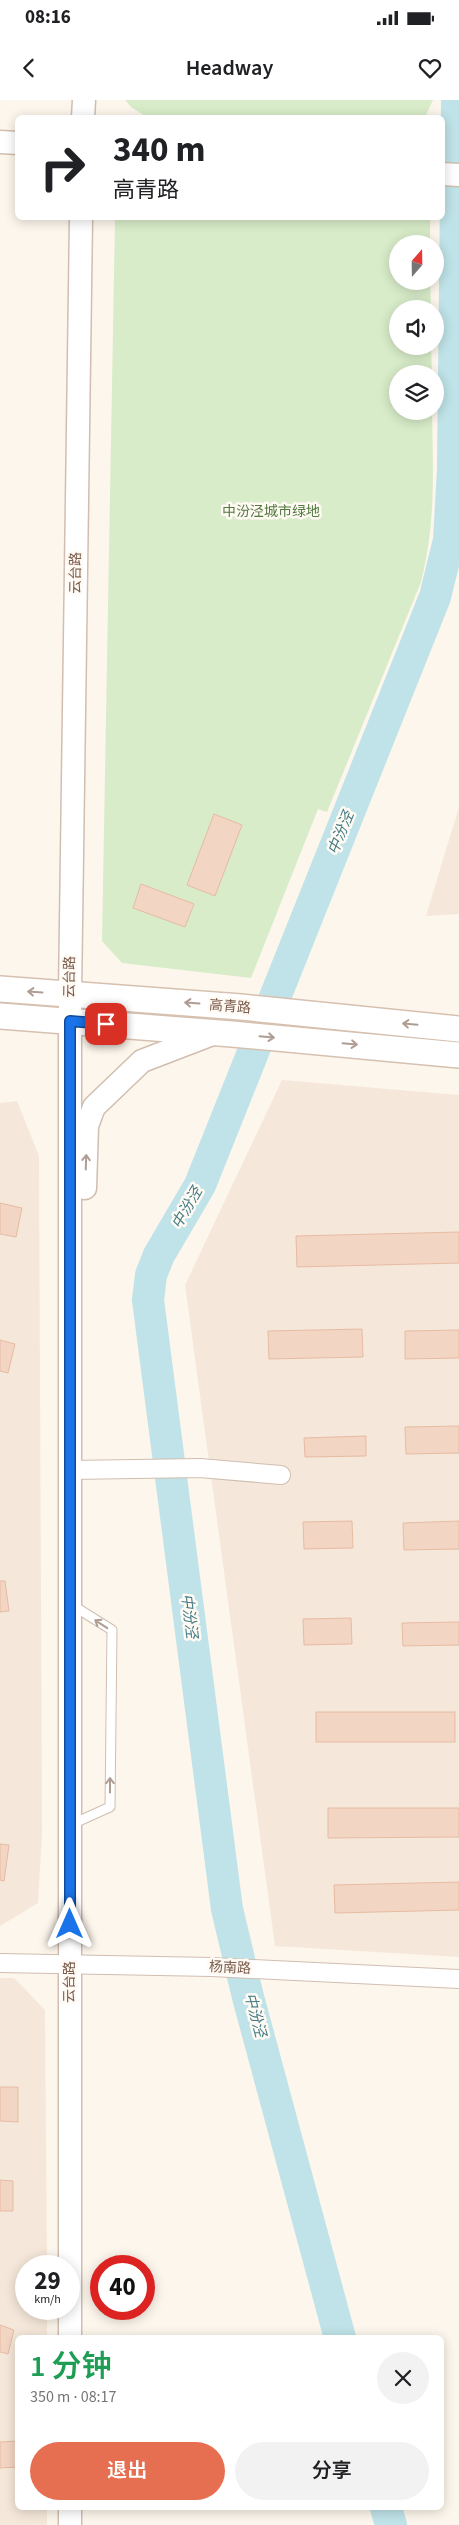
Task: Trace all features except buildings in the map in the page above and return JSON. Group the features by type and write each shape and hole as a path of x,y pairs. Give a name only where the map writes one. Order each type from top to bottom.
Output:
{"main road":[{"name":"高青路","path":"0,989 241,1007 459,1029"},
{"name":"高青路","path":"0,1016 224,1033 459,1055"}],"street":[{"path":"83,115 84,100"},
{"path":"0,142 15,143"},
{"path":"445,174 459,175"},
{"name":"云台路","path":"70,2335 70,994 81,220"},
{"path":"70,1225 84,1197 87,1126 94,1106 142,1061 224,1033"},
{"path":"70,1470 200,1468 281,1475"},
{"name":"杨南路","path":"0,1963 212,1967 459,1979"},
{"path":"70,2510 70,2525"}],"lane":[{"path":"70,1604 112,1630 112,1639 110,1807 70,1825"}],"shaded area":[{"path":"459,807 459,914 426,916"},
{"path":"282,1080 459,1095 459,1957 275,1946 185,1285"},
{"path":"17,1101 39,1156 42,1833 38,1903 0,1926 0,1103"},
{"path":"0,1978 14,1978 45,2010 47,2255 15,2255 15,2320 47,2320 47,2335 15,2335 15,2510 47,2510 47,2525 0,2525"}],"green space":[{"path":"125,100 433,100 426,115 143,115 131,107"},
{"name":"中汾泾城市绿地","path":"115,220 430,220 430,235 389,235 389,290 430,290 431,300 389,300 389,355 431,355 432,365 389,365 389,420 432,420 433,476 426,560 421,582 327,812 318,809 251,978 122,963 102,941"}],"waterway":[{"name":"中汾泾","path":"339,2335 248,1997 227,1909 148,1300 151,1275 159,1255 200,1185 435,597 449,540 453,469 457,100"},
{"name":"中汾泾","path":"387,2510 391,2525"}],"route":[{"path":"70,1924 70,1021 106,1024"}]}
